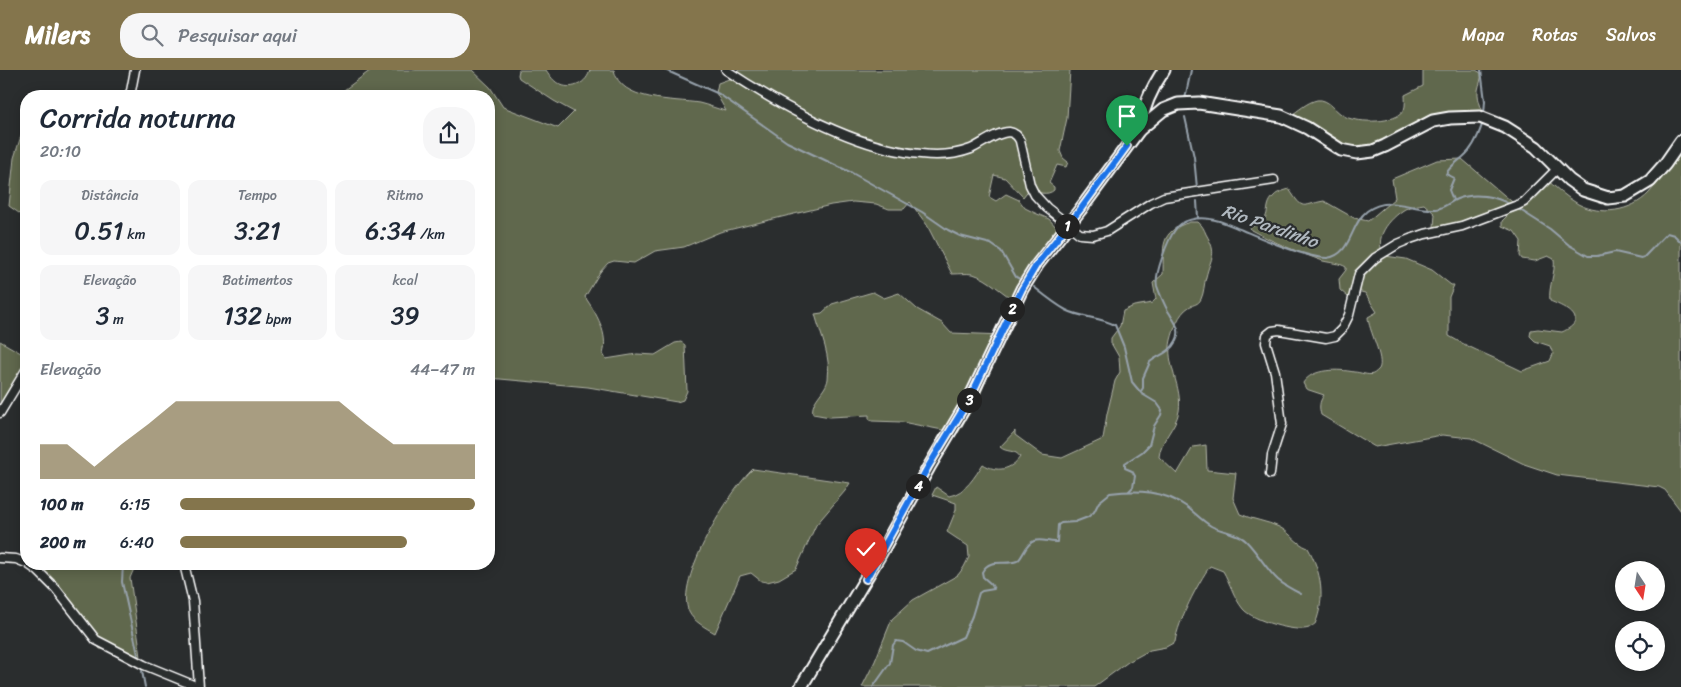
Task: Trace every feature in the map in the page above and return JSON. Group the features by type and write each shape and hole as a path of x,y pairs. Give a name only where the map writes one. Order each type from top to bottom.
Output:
{"main road":[{"path":"1139,130 1146,100 1164,70"},
{"path":"801,687 970,398 1022,289 1037,264 1139,130 1163,110 1178,104 1199,103 1287,118 1341,150 1357,153 1372,151 1385,146 1433,121 1450,118 1480,117 1498,123 1536,147 1569,180 1583,190 1608,198 1626,196 1650,181 1681,141"}],"street":[{"path":"132,90 135,70"},
{"path":"726,70 805,116 847,136 878,146 920,154 944,154 971,149 1001,134 1014,133 1020,141 1030,185 1035,195 1080,234 1102,233 1158,198 1274,180"},
{"path":"1270,474 1272,455 1282,424 1274,372 1266,343 1267,335 1272,331 1279,330 1326,338 1335,336 1342,329 1349,315 1359,274 1375,258 1398,244 1425,234 1462,226 1518,205 1524,202 1558,168"},
{"path":"0,413 20,380"},
{"path":"0,558 20,560"},
{"path":"37,570 56,589 96,640 144,665 198,687 192,601 185,570"}],"green space":[{"path":"371,70 472,70 492,90 344,90"},
{"path":"519,70 546,70 556,82 570,87 583,82 590,70 614,70 618,80 626,88 637,93 649,97 699,103 726,111 716,93 718,83 729,79 739,70 1070,70 1067,118 1060,151 1063,158 1068,162 1066,167 1057,165 1049,183 1054,187 1054,190 1049,193 1042,193 1030,188 1023,197 1005,178 994,175 989,197 996,201 1006,194 1019,200 1025,208 1049,219 1063,235 1018,302 979,276 973,274 952,274 927,225 910,202 904,209 889,209 876,204 853,202 831,205 720,232 684,247 655,251 634,263 614,261 608,263 600,272 585,297 603,331 603,354 606,359 637,354 655,355 675,343 681,342 685,345 687,391 683,400 677,402 588,387 495,379 495,95 503,107 558,128 574,112 519,78"},
{"path":"1423,70 1476,70 1481,73 1478,98 1488,122 1448,119 1376,150 1345,146 1308,122 1290,116 1310,103 1321,100 1329,103 1342,115 1352,119 1377,121 1393,118 1400,115 1404,110 1405,95 1423,86"},
{"path":"20,139 20,214 9,206 14,158"},
{"path":"1681,150 1681,511 1665,490 1659,487 1557,475 1524,464 1471,438 1442,435 1375,447 1321,415 1320,405 1324,395 1306,389 1303,383 1307,378 1319,372 1341,370 1369,375 1378,370 1380,358 1368,317 1377,312 1365,293 1357,291 1348,297 1340,290 1339,279 1346,270 1346,267 1305,254 1251,230 1250,227 1263,221 1266,217 1270,200 1275,195 1289,189 1301,204 1307,205 1324,201 1354,218 1368,221 1395,198 1392,179 1437,160 1462,159 1518,207 1545,178 1578,204 1587,208 1606,211 1625,208 1642,199 1657,183","holes":["1424,204 1435,214 1434,227 1437,229 1479,220 1484,214 1500,210 1507,216 1502,221 1502,226 1514,231 1521,241 1520,256 1522,259 1535,261 1548,256 1554,259 1550,301 1568,310 1575,318 1574,323 1562,332 1531,330 1530,336 1535,341 1550,346 1553,354 1550,361 1522,371 1449,336 1449,297 1454,285 1451,285 1432,270 1406,259 1385,256 1381,250 1381,236 1393,218 1405,209"]},
{"path":"1190,222 1198,222 1203,227 1213,251 1201,299 1182,314 1171,340 1170,358 1180,402 1175,423 1162,445 1159,457 1177,474 1193,447 1206,445 1207,470 1236,473 1233,498 1240,514 1279,527 1308,548 1319,575 1321,595 1315,624 1309,628 1294,629 1255,617 1240,605 1223,571 1210,566 1189,602 1175,642 1166,647 1150,650 1128,662 1094,687 862,687 892,619 913,600 958,575 969,557 968,546 947,532 956,510 956,503 932,495 936,487 949,496 965,488 983,464 993,469 1003,469 1012,465 1020,457 1016,453 1000,447 1015,431 1015,435 1042,455 1062,458 1103,439 1115,381 1120,372 1119,357 1111,343 1111,338 1120,326 1123,311 1134,306 1152,303 1156,299 1153,283 1163,274 1165,242 1172,231"},
{"path":"873,292 884,298 899,293 917,309 942,323 951,333 1005,335 980,395 958,433 902,422 872,421 869,419 869,415 830,417 813,414 814,404 827,384 829,371 825,346 815,314 822,313 832,304"},
{"path":"0,341 20,353 20,383 15,382 0,407"},
{"path":"753,469 850,483 816,525 796,569 779,579 767,582 761,581 751,573 740,576 715,633 704,627 689,612 686,598 689,580 707,537 719,515 731,496"},
{"path":"36,570 133,570 130,578 141,657 140,665 107,649 100,649 53,588 34,573"}],"waterway":[{"path":"665,70 719,94 787,142 852,173 922,212 948,230 960,236 991,244 1001,251 1016,277 1022,280"},
{"path":"1185,99 1191,70"},
{"path":"1481,70 1485,101 1484,114"},
{"path":"1185,117 1194,157 1197,188"},
{"path":"1453,200 1449,190 1454,178 1446,174 1470,150 1482,125"},
{"name":"Rio Pardinho","path":"1141,391 1143,388 1143,378 1150,362 1170,349 1178,337 1177,327 1163,300 1157,286 1157,281 1162,257 1172,235 1182,223 1200,218 1210,219 1226,223 1289,249 1327,258 1335,256 1341,251 1361,217 1376,206 1393,203 1436,209 1457,199 1478,195 1499,199 1511,205"},
{"path":"1197,201 1198,218"},
{"name":"Rio Pardinho","path":"1517,208 1550,229 1569,245 1588,256 1615,252 1641,258 1667,233 1674,235 1681,242"},
{"path":"1034,287 1066,310 1115,325 1124,347 1132,382 1142,394 1157,403 1162,410 1154,426 1149,445 1125,463 1125,468 1132,471 1135,476 1133,487 1129,491"},
{"name":"Rio Pardinho","path":"873,687 890,663 893,645 896,641 903,642 916,651 927,654 963,637 979,593 994,589 983,577 982,572 985,567 993,563 1017,561 1028,545 1034,541 1057,542 1058,525 1088,517 1094,512 1099,502 1110,493 1150,492 1178,501 1211,526 1242,538 1278,580 1301,594"},
{"path":"123,570 122,582 139,659"},
{"path":"142,671 145,687"}],"route":[{"path":"866,579 928,467 970,398 1022,289 1037,264 1127,146"}]}
